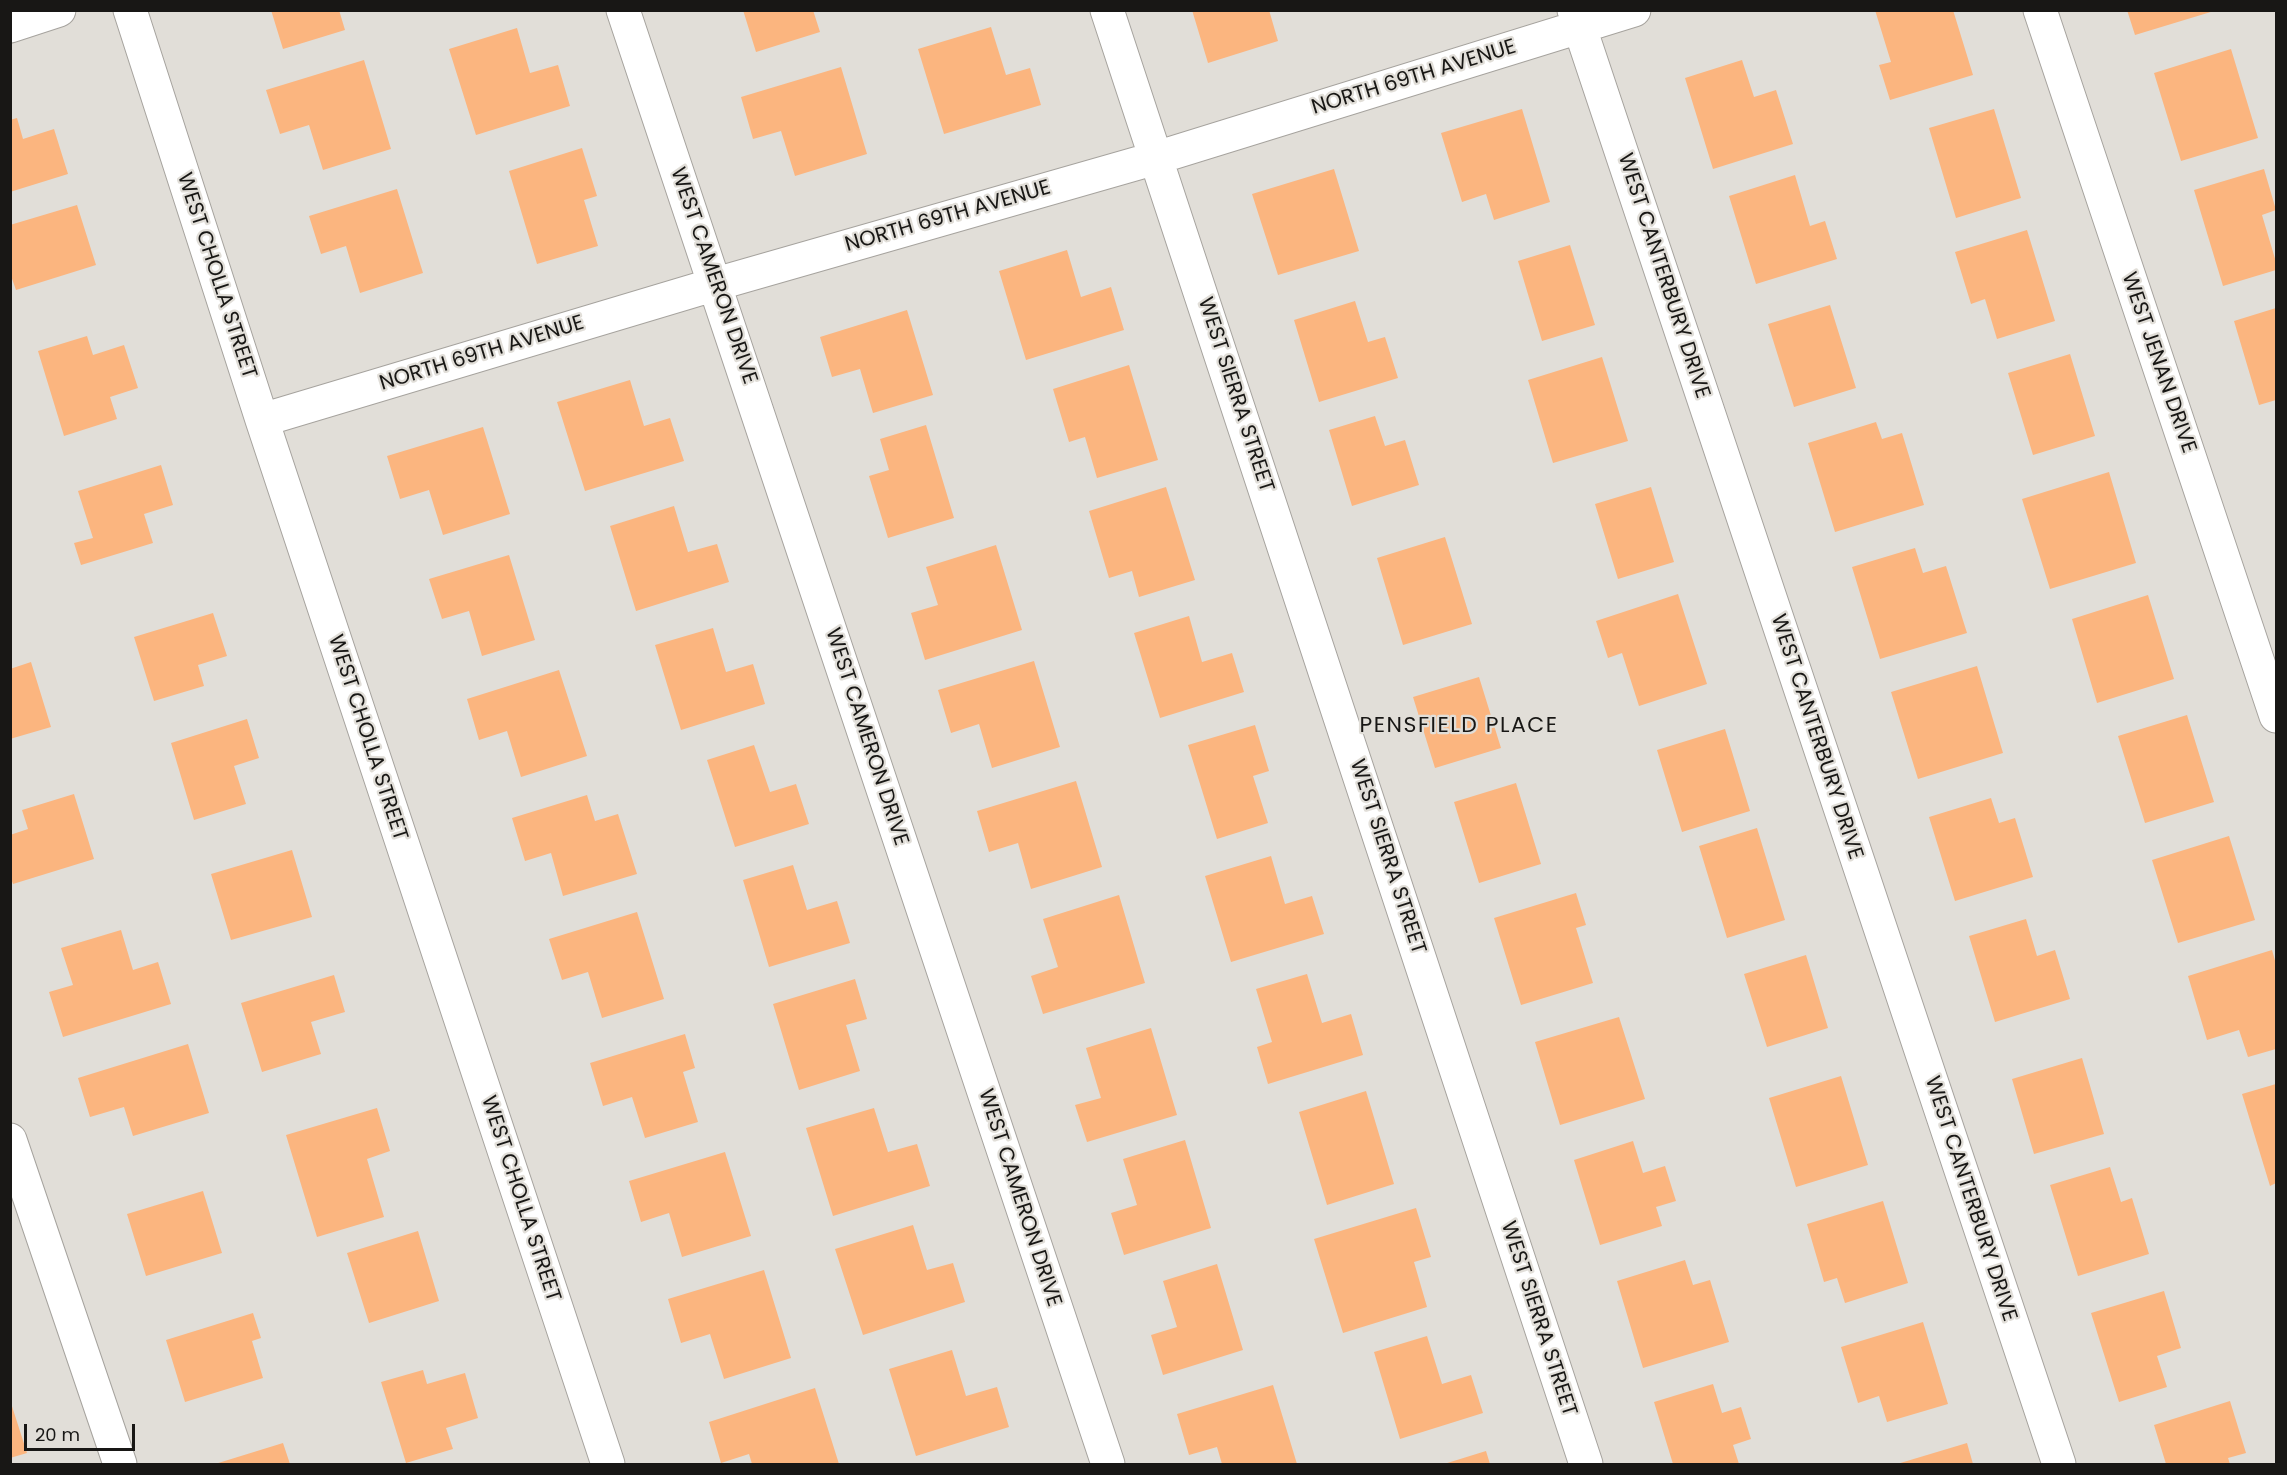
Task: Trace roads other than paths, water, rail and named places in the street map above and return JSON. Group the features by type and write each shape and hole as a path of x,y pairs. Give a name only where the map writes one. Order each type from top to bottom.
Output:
{"street":[{"path":"10,26 59,10"},
{"name":"WEST CHOLLA STREET","path":"130,10 262,420 608,1464"},
{"name":"WEST CAMERON DRIVE","path":"623,10 1108,1464"},
{"name":"WEST SIERRA STREET","path":"1107,10 1586,1464"},
{"name":"NORTH 69TH AVENUE","path":"262,420 716,284 1156,158 1577,19 1634,10"},
{"name":"WEST JENAN DRIVE","path":"2040,10 2277,716"},
{"name":"WEST CANTERBURY DRIVE","path":"1577,19 2059,1464"},
{"path":"10,1140 120,1464"}],"district":[{"name":"PENSFIELD PLACE","path":"1459,726"}]}
